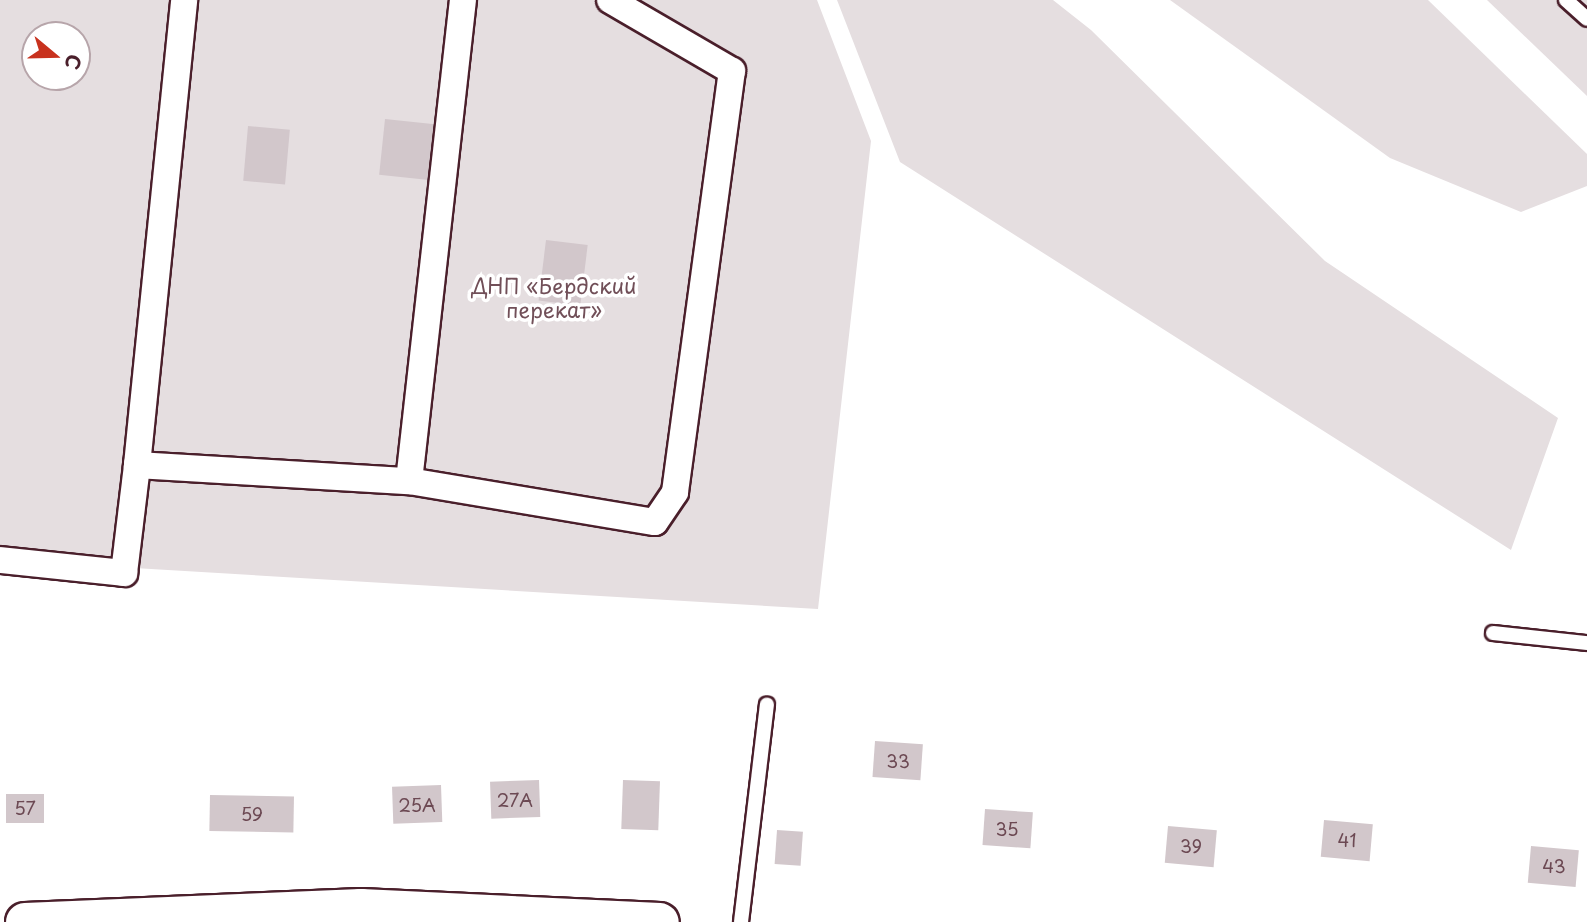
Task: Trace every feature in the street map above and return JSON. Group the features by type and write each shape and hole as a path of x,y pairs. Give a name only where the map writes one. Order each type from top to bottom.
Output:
{"street":[{"path":"0,560 124,572 184,0"},
{"path":"409,481 463,0"},
{"path":"137,465 409,481 655,522 674,492 732,71 610,0"},
{"path":"25,922 361,908 660,922"}],"lane":[{"path":"1566,0 1587,19"},
{"path":"1493,633 1587,643"},
{"path":"741,922 766,705"}],"green space":[{"name":"ДНП «Бердский перекат»","path":"0,0 817,0 871,141 818,609 0,560"},
{"path":"837,0 1053,0 1091,30 1325,261 1558,418 1511,550 900,162"},
{"path":"1170,0 1428,0 1587,154 1587,186 1521,212 1390,158"},
{"path":"1487,0 1587,0 1587,96"}],"building":[{"path":"385,119 435,124 429,180 379,175"},
{"path":"248,126 290,130 285,184 243,181"},
{"path":"546,240 588,245 580,306 539,301"},
{"path":"875,741 923,744 920,780 872,777"},
{"path":"539,780 540,817 491,819 490,782"},
{"path":"623,780 660,781 658,830 621,829"},
{"path":"441,785 442,822 393,824 392,787"},
{"path":"6,794 44,794 44,823 6,823"},
{"path":"210,795 294,796 293,832 209,831"},
{"path":"985,809 1033,812 1030,848 982,845"},
{"path":"1324,820 1373,824 1370,861 1321,857"},
{"path":"1168,826 1217,830 1214,867 1165,863"},
{"path":"777,830 803,832 801,866 775,864"},
{"path":"1531,846 1579,850 1576,887 1528,883"}]}
